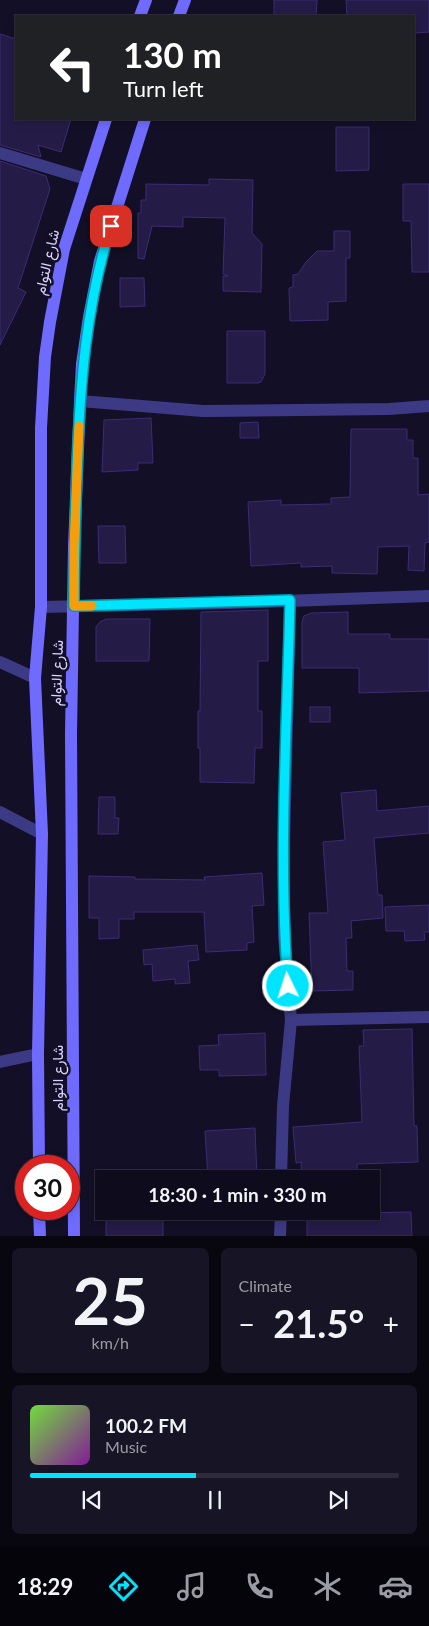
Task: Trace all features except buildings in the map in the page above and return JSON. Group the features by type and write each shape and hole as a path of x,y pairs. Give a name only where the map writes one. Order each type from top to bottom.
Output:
{"main road":[{"path":"140,15 146,0"},
{"path":"179,15 185,0"},
{"name":"شارع التوام","path":"39,1155 38,1054 42,834 35,678 41,607 41,428 45,356 64,249 106,120"},
{"name":"شارع التوام","path":"74,1236 71,734 74,546 82,364 100,261 145,120"},
{"path":"39,1220 40,1236"}],"street":[{"path":"0,153 86,179"},
{"path":"80,401 204,410 389,409 429,406"},
{"path":"41,607 429,596"},
{"path":"281,1170 283,1106 291,1020 284,936 290,600"},
{"path":"0,662 35,678"},
{"path":"0,812 42,834"},
{"path":"291,1020 429,1017"},
{"path":"0,1062 38,1054"},
{"path":"280,1236 281,1220"}],"slow traffic":[{"path":"79,426 74,546 74,606 92,606"}],"route":[{"path":"111,226 100,261 82,364 74,546 74,606 290,600 284,844 284,936 288,986"}]}
